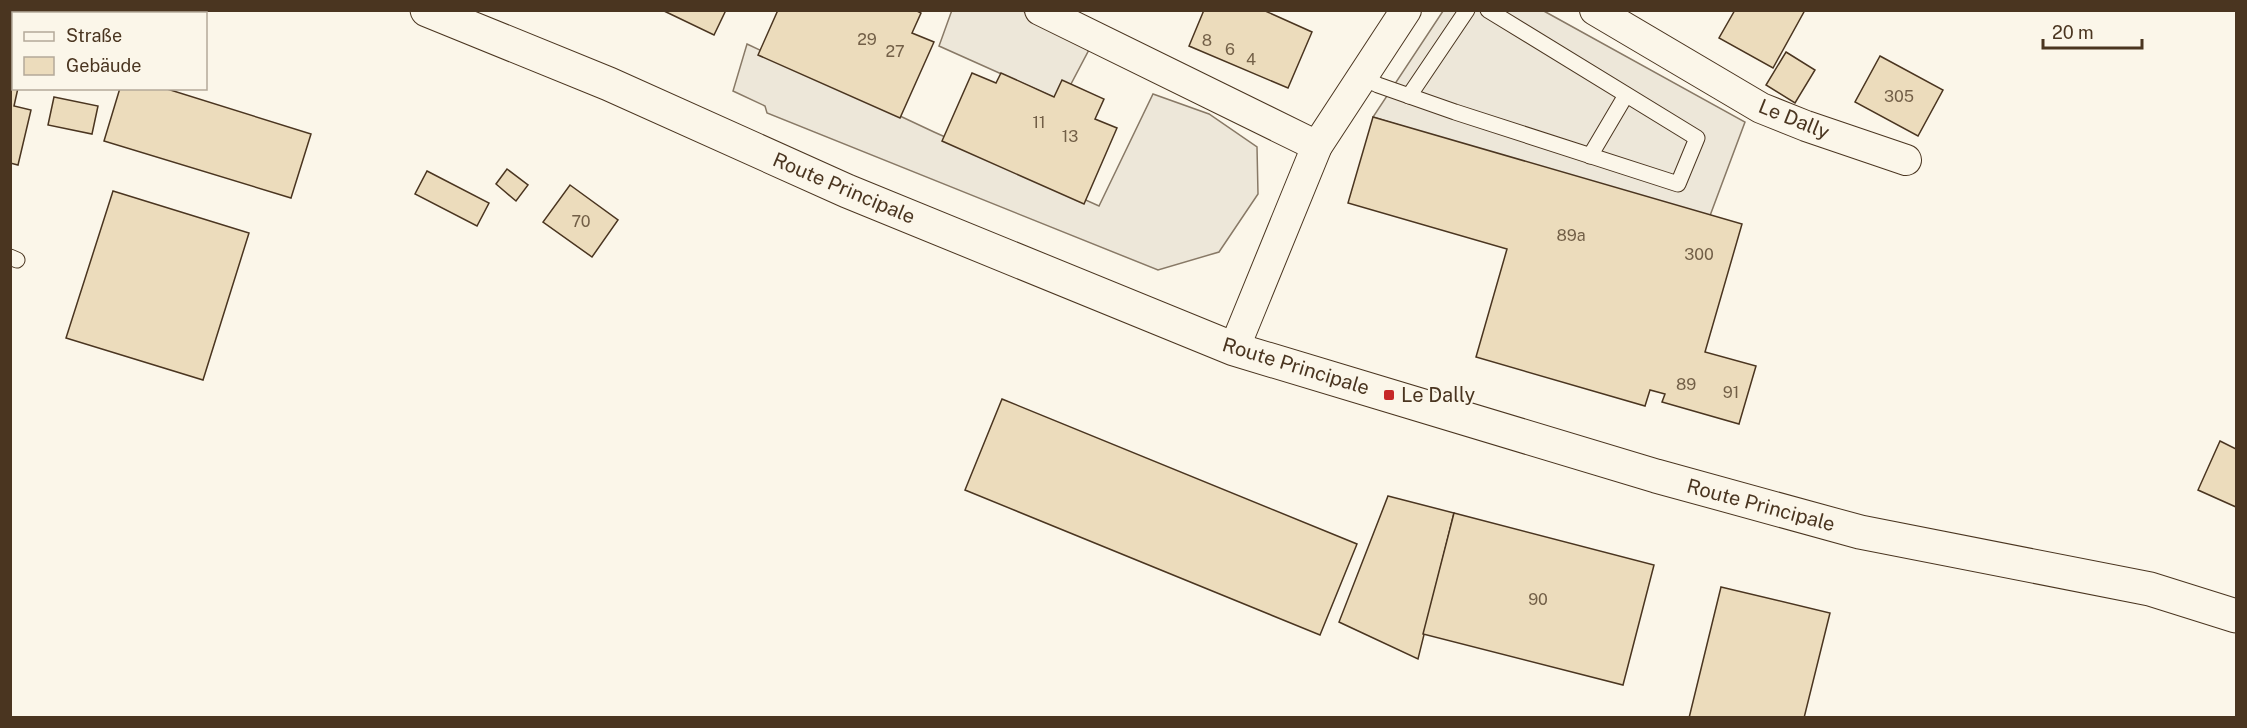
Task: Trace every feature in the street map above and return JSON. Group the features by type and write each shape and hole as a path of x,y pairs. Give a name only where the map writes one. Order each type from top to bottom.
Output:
{"main road":[{"name":"Route Principale","path":"427,10 609,84 847,191 1234,349 1656,476 1860,532 2150,589 2236,616"}],"street":[{"path":"1040,10 1317,146"},
{"path":"1234,349 1317,146 1406,10"},
{"name":"Le Dally","path":"1595,10 1761,108 1906,160"}],"lane":[{"path":"1409,96 1467,10"},
{"path":"1362,77 1409,96 1677,184 1697,138 1488,10"},
{"path":"1590,156 1626,95"}],"shaded area":[{"path":"952,10 1023,11 1092,44 1062,101 939,46"},
{"path":"1542,10 1745,122 1708,221 1373,117 1443,11"},
{"path":"747,44 1099,206 1153,94 1209,114 1257,147 1258,194 1219,252 1158,270 767,113 765,106 733,91"}],"building":[{"path":"662,10 726,10 714,35"},
{"path":"778,10 915,10 921,13 912,33 934,42 900,118 758,55"},
{"path":"1204,10 1263,10 1312,32 1288,88 1189,46"},
{"path":"1735,10 1805,10 1773,68 1719,38"},
{"path":"10,20 12,20 12,90 18,90 14,106 31,110 18,165 10,163"},
{"path":"1786,52 1815,70 1795,103 1766,85"},
{"path":"1880,56 1943,90 1918,136 1855,102"},
{"path":"972,73 996,83 1001,73 1054,97 1062,80 1104,99 1095,119 1117,128 1084,204 942,141"},
{"path":"119,90 170,90 311,134 291,198 104,141"},
{"path":"54,97 98,106 92,134 48,125"},
{"path":"1373,117 1742,224 1705,352 1756,366 1739,424 1662,402 1665,394 1650,390 1645,406 1476,357 1507,249 1348,203"},
{"path":"507,169 528,185 516,201 496,184"},
{"path":"427,171 489,203 477,226 415,194"},
{"path":"570,185 618,220 592,257 543,222"},
{"path":"113,191 249,233 203,380 66,338"},
{"path":"1002,399 1357,544 1320,635 965,490"},
{"path":"2220,441 2236,449 2236,507 2198,490"},
{"path":"1388,496 1454,513 1418,659 1339,622"},
{"path":"1454,513 1654,565 1623,685 1423,634"},
{"path":"1721,587 1830,613 1804,718 1689,718"}],"place":[{"name":"Le Dally","path":"1389,395"}]}
